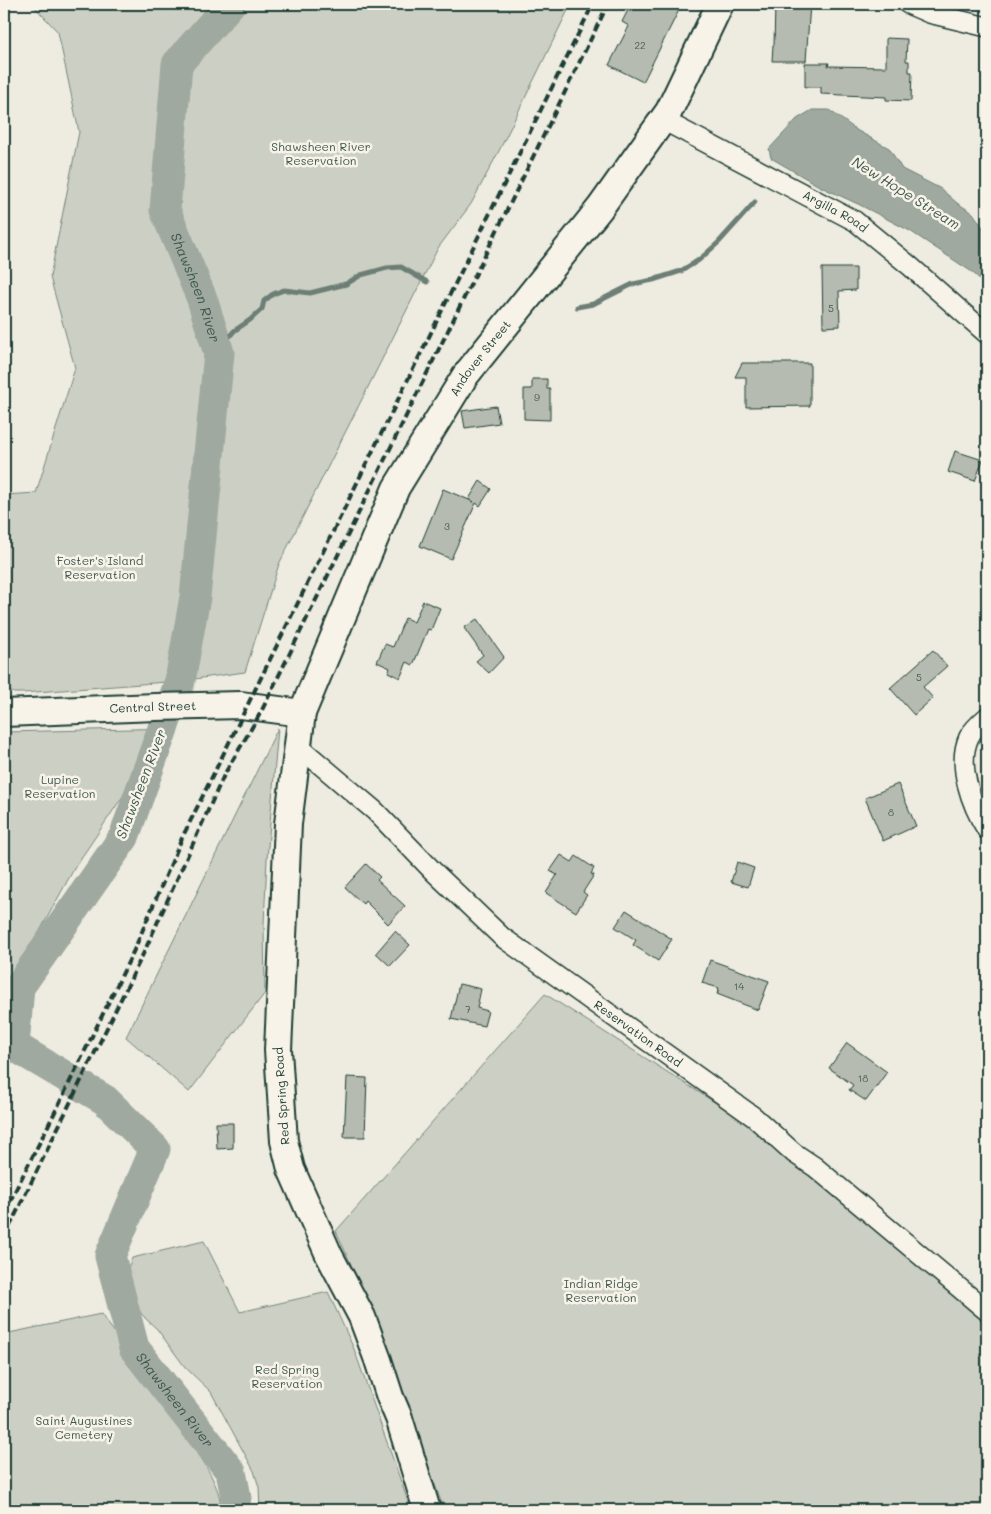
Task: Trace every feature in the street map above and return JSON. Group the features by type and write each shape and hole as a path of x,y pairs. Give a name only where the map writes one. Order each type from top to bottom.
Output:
{"main road":[{"name":"Andover Street","path":"297,744 302,713 396,488 465,376 600,208 663,120 720,4"},
{"name":"Central Street","path":"4,713 156,707 241,706 302,713"},
{"name":"Red Spring Road","path":"297,744 288,824 278,1050 284,1141 291,1169 329,1255 362,1317 399,1418 428,1510"}],"street":[{"path":"920,6 987,27"},
{"name":"Argilla Road","path":"663,120 855,221 910,266 987,334"},
{"path":"987,717 977,725 969,737 964,767 972,802 987,830"},
{"name":"Reservation Road","path":"297,744 376,811 433,871 502,937 754,1116 794,1153 815,1168 987,1311"}],"green space":[{"path":"32,4 571,4 471,204 438,248 279,564 245,672 180,681 23,693 14,693 4,688 4,495 36,493 75,368 50,277 79,132 58,32"},
{"name":"Lupine Reservation","path":"175,728 123,796 75,867 8,989 9,1110 4,1108 4,732"},
{"path":"278,728 267,859 264,924 265,993 189,1092 126,1037"},
{"name":"Indian Ridge Reservation","path":"545,994 794,1153 987,1313 987,1510 444,1510 396,1370 336,1231"},
{"name":"Red Spring Reservation","path":"204,1241 240,1312 328,1292 354,1349 411,1510 260,1510 259,1487 254,1471 211,1392 185,1367 157,1329 137,1308 125,1289 123,1280 132,1258"},
{"name":"Saint Augustines Cemetery","path":"101,1314 157,1390 198,1453 214,1482 221,1510 4,1510 4,1334"}],"water":[{"path":"812,110 829,110 858,131 889,148 902,169 941,189 957,203 973,213 984,229 987,240 986,285 972,272 910,231 819,186 771,158 769,149 797,119"}],"building":[{"path":"631,4 682,4 643,82 609,65 629,26 622,22"},
{"path":"810,4 806,61 772,61 775,5"},
{"path":"886,38 907,39 906,61 909,61 909,72 912,72 911,101 886,100 886,97 821,94 821,87 805,87 805,63 829,63 828,66 886,67"},
{"path":"822,268 856,268 856,290 839,291 840,326 823,327"},
{"path":"742,363 810,363 810,406 746,407 746,377 735,377"},
{"path":"532,379 547,379 547,389 550,389 550,420 524,419 524,389 532,389"},
{"path":"496,406 499,423 465,428 462,411"},
{"path":"955,451 983,460 975,481 948,472"},
{"path":"480,481 491,489 480,506 476,503 451,559 420,546 443,489 474,502 469,499"},
{"path":"423,601 440,608 431,630 428,629 413,665 407,662 400,678 388,672 390,668 377,662 385,644 393,647 405,618 414,622"},
{"path":"477,619 504,657 489,673 476,661 483,655 464,628"},
{"path":"933,650 947,666 923,687 933,698 914,715 890,688"},
{"path":"898,784 916,826 883,841 865,798"},
{"path":"561,855 572,862 576,856 594,868 591,874 594,875 583,892 587,895 576,912 546,893 557,875 550,871"},
{"path":"737,862 754,868 748,887 731,882"},
{"path":"366,864 380,877 377,880 405,906 388,924 365,901 363,904 345,887"},
{"path":"626,910 672,939 658,961 633,945 636,940 615,927"},
{"path":"395,931 410,945 390,966 376,953"},
{"path":"710,960 769,981 758,1010 717,994 719,988 702,983"},
{"path":"459,984 481,989 477,1008 488,1011 484,1026 451,1019"},
{"path":"847,1043 887,1072 866,1101 849,1090 853,1085 829,1068"},
{"path":"347,1077 367,1078 365,1137 344,1137"},
{"path":"216,1123 233,1123 233,1148 217,1149"}],"waterway":[{"name":"Shawsheen River","path":"230,4 177,64 165,210 202,299 219,353 195,597 180,681 124,837 19,987 14,1046 105,1100 155,1149 110,1256 134,1348 231,1472 236,1497 233,1510"},
{"name":"New Hope Stream","path":"577,307 593,304 633,284 681,271 699,260 719,242 755,202"},
{"name":"New Hope Stream","path":"219,353 234,331 262,309 264,301 273,294 284,290 310,293 346,284 361,275 387,268 401,267 427,282"}],"railway":[{"path":"4,1213 135,948 182,838 593,4"},
{"path":"4,1238 145,950 224,775 261,712 608,4"}],"park label":[{"name":"Shawsheen River Reservation","path":"321,154"},
{"name":"Foster's Island Reservation","path":"100,568"}]}
